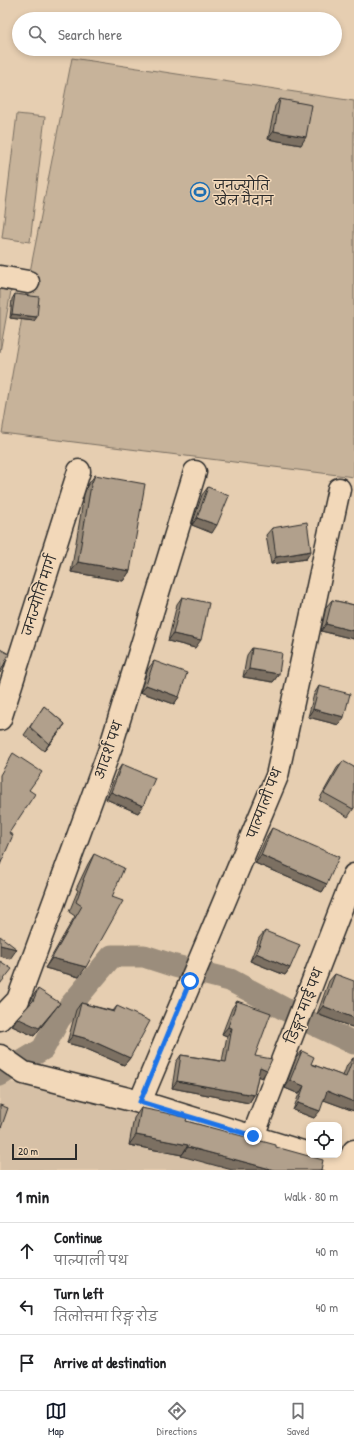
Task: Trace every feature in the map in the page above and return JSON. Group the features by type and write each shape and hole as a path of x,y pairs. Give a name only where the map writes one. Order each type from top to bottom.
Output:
{"street":[{"path":"0,277 28,282"},
{"name":"जनज्योति मार्ग","path":"0,719 79,471"},
{"name":"आदर्श पथ","path":"0,1019 18,1000 110,748 195,472"},
{"name":"पाल्पाली पथ","path":"140,1102 277,776 339,489"},
{"name":"डिङ्गर माई पथ","path":"253,1136 354,875"},
{"path":"10,1064 253,1136 306,1154"},
{"path":"327,1158 349,1162"}],"shaded area":[{"name":"जनज्योति खेल मैदान","path":"72,58 354,101 354,477 2,433 28,282"},
{"path":"17,114 45,117 30,242 2,238"},
{"path":"0,289 11,291 0,352"},
{"path":"0,1080 253,1136 325,1170 0,1170"}],"building":[{"path":"280,99 312,105 306,137 274,131"},
{"path":"15,294 39,297 37,317 12,314"},
{"path":"95,475 145,484 130,571 78,562 91,485"},
{"path":"208,487 229,496 217,525 197,518"},
{"path":"307,522 311,551 276,557 272,528"},
{"path":"182,597 209,603 201,640 173,634"},
{"path":"332,600 354,605 354,631 326,624"},
{"path":"252,648 282,653 279,674 249,669"},
{"path":"0,649 9,654 0,673"},
{"path":"154,661 187,673 179,697 146,685"},
{"path":"319,686 350,694 344,717 313,709"},
{"path":"44,706 65,724 49,744 30,727"},
{"path":"13,753 42,772 29,790 35,794 9,833 13,835 0,865 0,775"},
{"path":"343,761 354,767 353,809 324,793"},
{"path":"122,764 155,778 143,806 111,792"},
{"path":"272,828 339,857 327,884 261,855"},
{"path":"94,854 124,868 112,897 123,901 86,967 52,958 82,906 76,902"},
{"path":"265,931 300,945 290,968 256,953"},
{"path":"0,936 17,949 0,945"},
{"path":"0,961 12,969 0,984"},
{"path":"335,974 354,981 354,1018 323,1006"},
{"path":"38,989 60,1003 39,1028 17,1018 33,1001"},
{"path":"237,1001 271,1013 255,1056 272,1059 267,1070 260,1067 254,1095 177,1081 181,1055 226,1062 232,1028 228,1027"},
{"path":"81,1003 114,1012 117,1006 150,1021 130,1058 88,1039 73,1035"},
{"path":"302,1051 314,1057 311,1064 346,1077 354,1058 354,1102 327,1091 320,1111 298,1103 304,1086 290,1080"},
{"path":"0,1105 8,1108 0,1131"},
{"path":"141,1108 181,1116 187,1118 186,1121 276,1145 276,1147 306,1155 306,1158 323,1160 321,1170 274,1170 188,1147 188,1145 136,1135"}],"waterway":[{"path":"0,1075 43,1049 59,1019 112,956 144,956 175,966 230,980 307,1021 354,1043"}],"place":[{"name":"जनज्योति खेल मैदान","path":"200,192"}],"route":[{"path":"190,981 140,1102 253,1136"}]}
